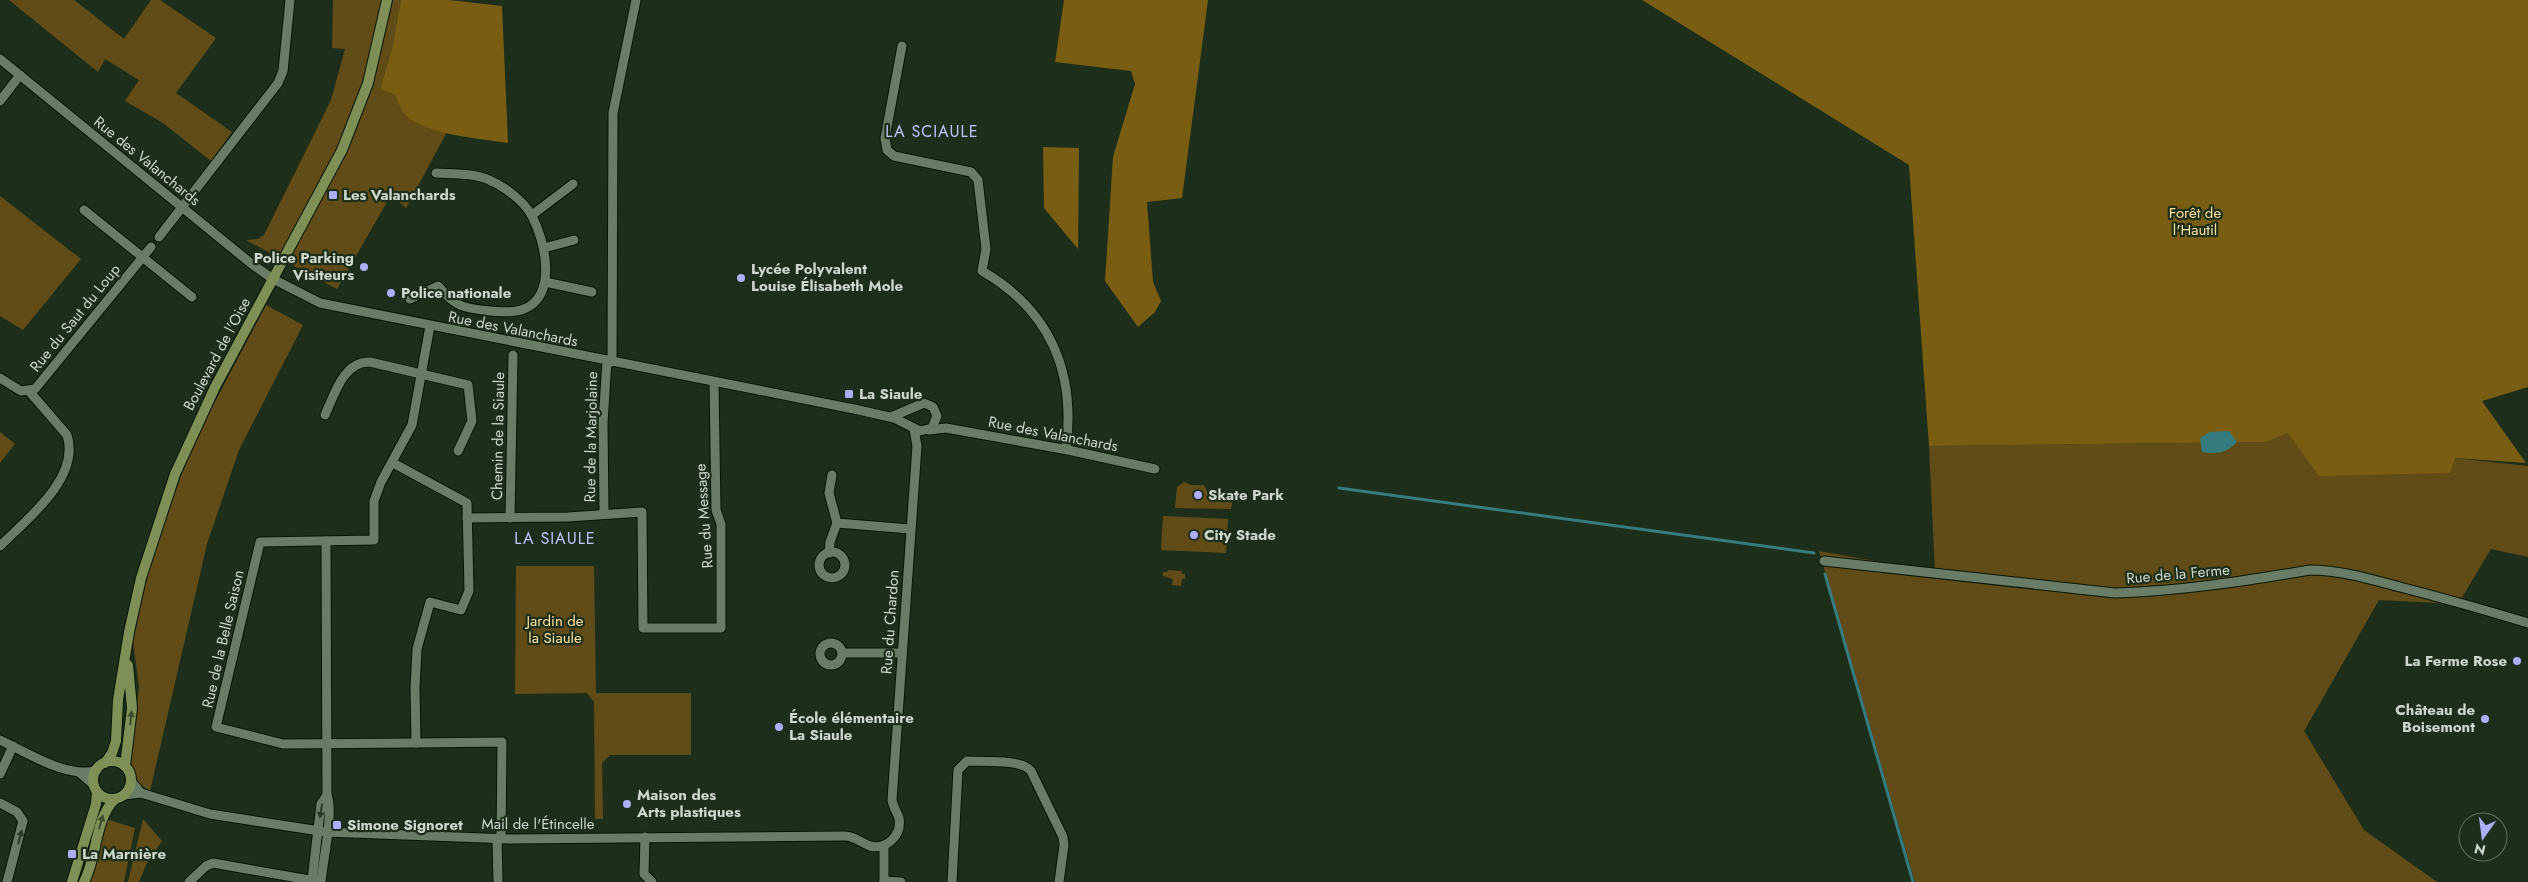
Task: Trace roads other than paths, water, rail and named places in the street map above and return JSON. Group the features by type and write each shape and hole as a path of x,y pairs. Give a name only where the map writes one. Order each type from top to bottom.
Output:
{"main road":[{"name":"Boulevard de l'Oise","path":"101,766 112,753 116,741 118,700 141,578 175,474 202,412 334,166 357,113 378,47 387,0"},
{"name":"Boulevard de l'Oise","path":"125,766 132,708 127,647"},
{"path":"72,882 96,804 94,776 101,766 114,762 125,766 131,781 103,815 92,864 84,882"},
{"path":"96,789 103,797 119,797"}],"street":[{"path":"159,237 281,77 290,0"},
{"name":"Rue de la Marjolaine","path":"604,512 603,423 609,362 614,113 636,0"},
{"path":"902,46 885,138 887,150 894,156 972,172 978,180 986,249 982,271 1010,288 1041,323 1050,338 1062,370 1069,400 1066,450"},
{"name":"Rue des Valanchards","path":"0,59 182,208 273,279 328,306 891,417 912,427"},
{"path":"0,100 20,75"},
{"path":"410,299 438,286 452,302 465,309 504,312 524,309 537,300 545,282 544,248 532,215 510,192 488,179 436,173"},
{"path":"532,215 573,184"},
{"path":"84,210 192,297"},
{"path":"544,248 574,240"},
{"name":"Rue du Saut du Loup","path":"0,378 17,389 29,391 40,385 151,247"},
{"path":"545,282 592,292"},
{"name":"Rue de la Belle Saison","path":"430,326 412,425 381,482 374,501 374,540 260,542 216,727 283,744 502,742 499,839"},
{"name":"Chemin de la Siaule","path":"510,518 512,355"},
{"path":"325,415 345,374 350,368 363,363 468,385 472,421 458,451"},
{"name":"Rue du Message","path":"643,628 721,628 721,524 716,510 714,382"},
{"path":"0,546 43,506 60,480 67,456 67,435 29,391"},
{"path":"891,417 917,404 927,404 935,410 937,418 946,428"},
{"path":"912,408 908,417 912,427 928,431 934,426 937,418"},
{"name":"Rue du Chardon","path":"884,845 896,836 899,830 899,821 892,800 917,446 912,427"},
{"name":"Rue des Valanchards","path":"928,431 946,428 1066,450 1155,470"},
{"name":"Rue du Chardon","path":"917,446 928,431"},
{"path":"393,463 467,503 469,591 461,610 430,602 417,649 415,688 416,743"},
{"path":"829,553 830,542 837,523 829,493 832,475"},
{"name":"Rue de la Marjolaine","path":"467,518 568,517 604,512 642,512 643,628"},
{"path":"837,523 910,529"},
{"path":"189,882 206,866 213,864 316,881 322,832 330,805 327,795 326,744 326,541"},
{"name":"Rue de la Ferme","path":"1824,561 2115,593 2152,592 2321,570 2373,580 2462,602 2528,623"},
{"path":"842,653 902,652"},
{"path":"0,740 45,761 79,773 96,789"},
{"path":"0,774 13,746"},
{"path":"952,882 958,770 967,761 1013,763 1028,766 1063,837 1064,845 1059,882"},
{"path":"79,773 101,766"},
{"path":"131,781 141,793"},
{"name":"Mail de l'Étincelle","path":"119,797 141,793 210,814 322,832 499,839 845,836 856,838 871,846 884,845"},
{"path":"0,803 17,812 23,821 7,882"},
{"path":"645,837 644,874 652,882"},
{"path":"498,882 499,839"},
{"path":"884,845 884,881 900,882"}],"water":[{"path":"2229,431 2237,442 2233,446 2221,452 2202,452 2200,438 2210,432"}],"waterway":[{"path":"1339,488 1814,553"},
{"path":"1825,574 1913,882"}],"place":[{"name":"Les Valanchards","path":"333,195"},
{"name":"Police Parking Visiteurs","path":"364,267"},
{"name":"Lycée Polyvalent Louise Élisabeth Mole","path":"741,278"},
{"name":"Police nationale","path":"391,293"},
{"name":"La Siaule","path":"849,394"},
{"name":"Skate Park","path":"1198,495"},
{"name":"City Stade","path":"1194,535"},
{"name":"La Ferme Rose","path":"2517,661"},
{"name":"Château de Boisemont","path":"2485,719"},
{"name":"École élémentaire La Siaule","path":"779,727"},
{"name":"Maison des Arts plastiques","path":"627,804"},
{"name":"Simone Signoret","path":"337,825"},
{"name":"La Marnière","path":"72,854"}],"district":[{"name":"LA SCIAULE","path":"932,131"},
{"name":"LA SIAULE","path":"555,538"}],"park label":[{"name":"Forêt de l'Hautil","path":"2195,222"},
{"name":"Jardin de la Siaule","path":"555,630"}]}
